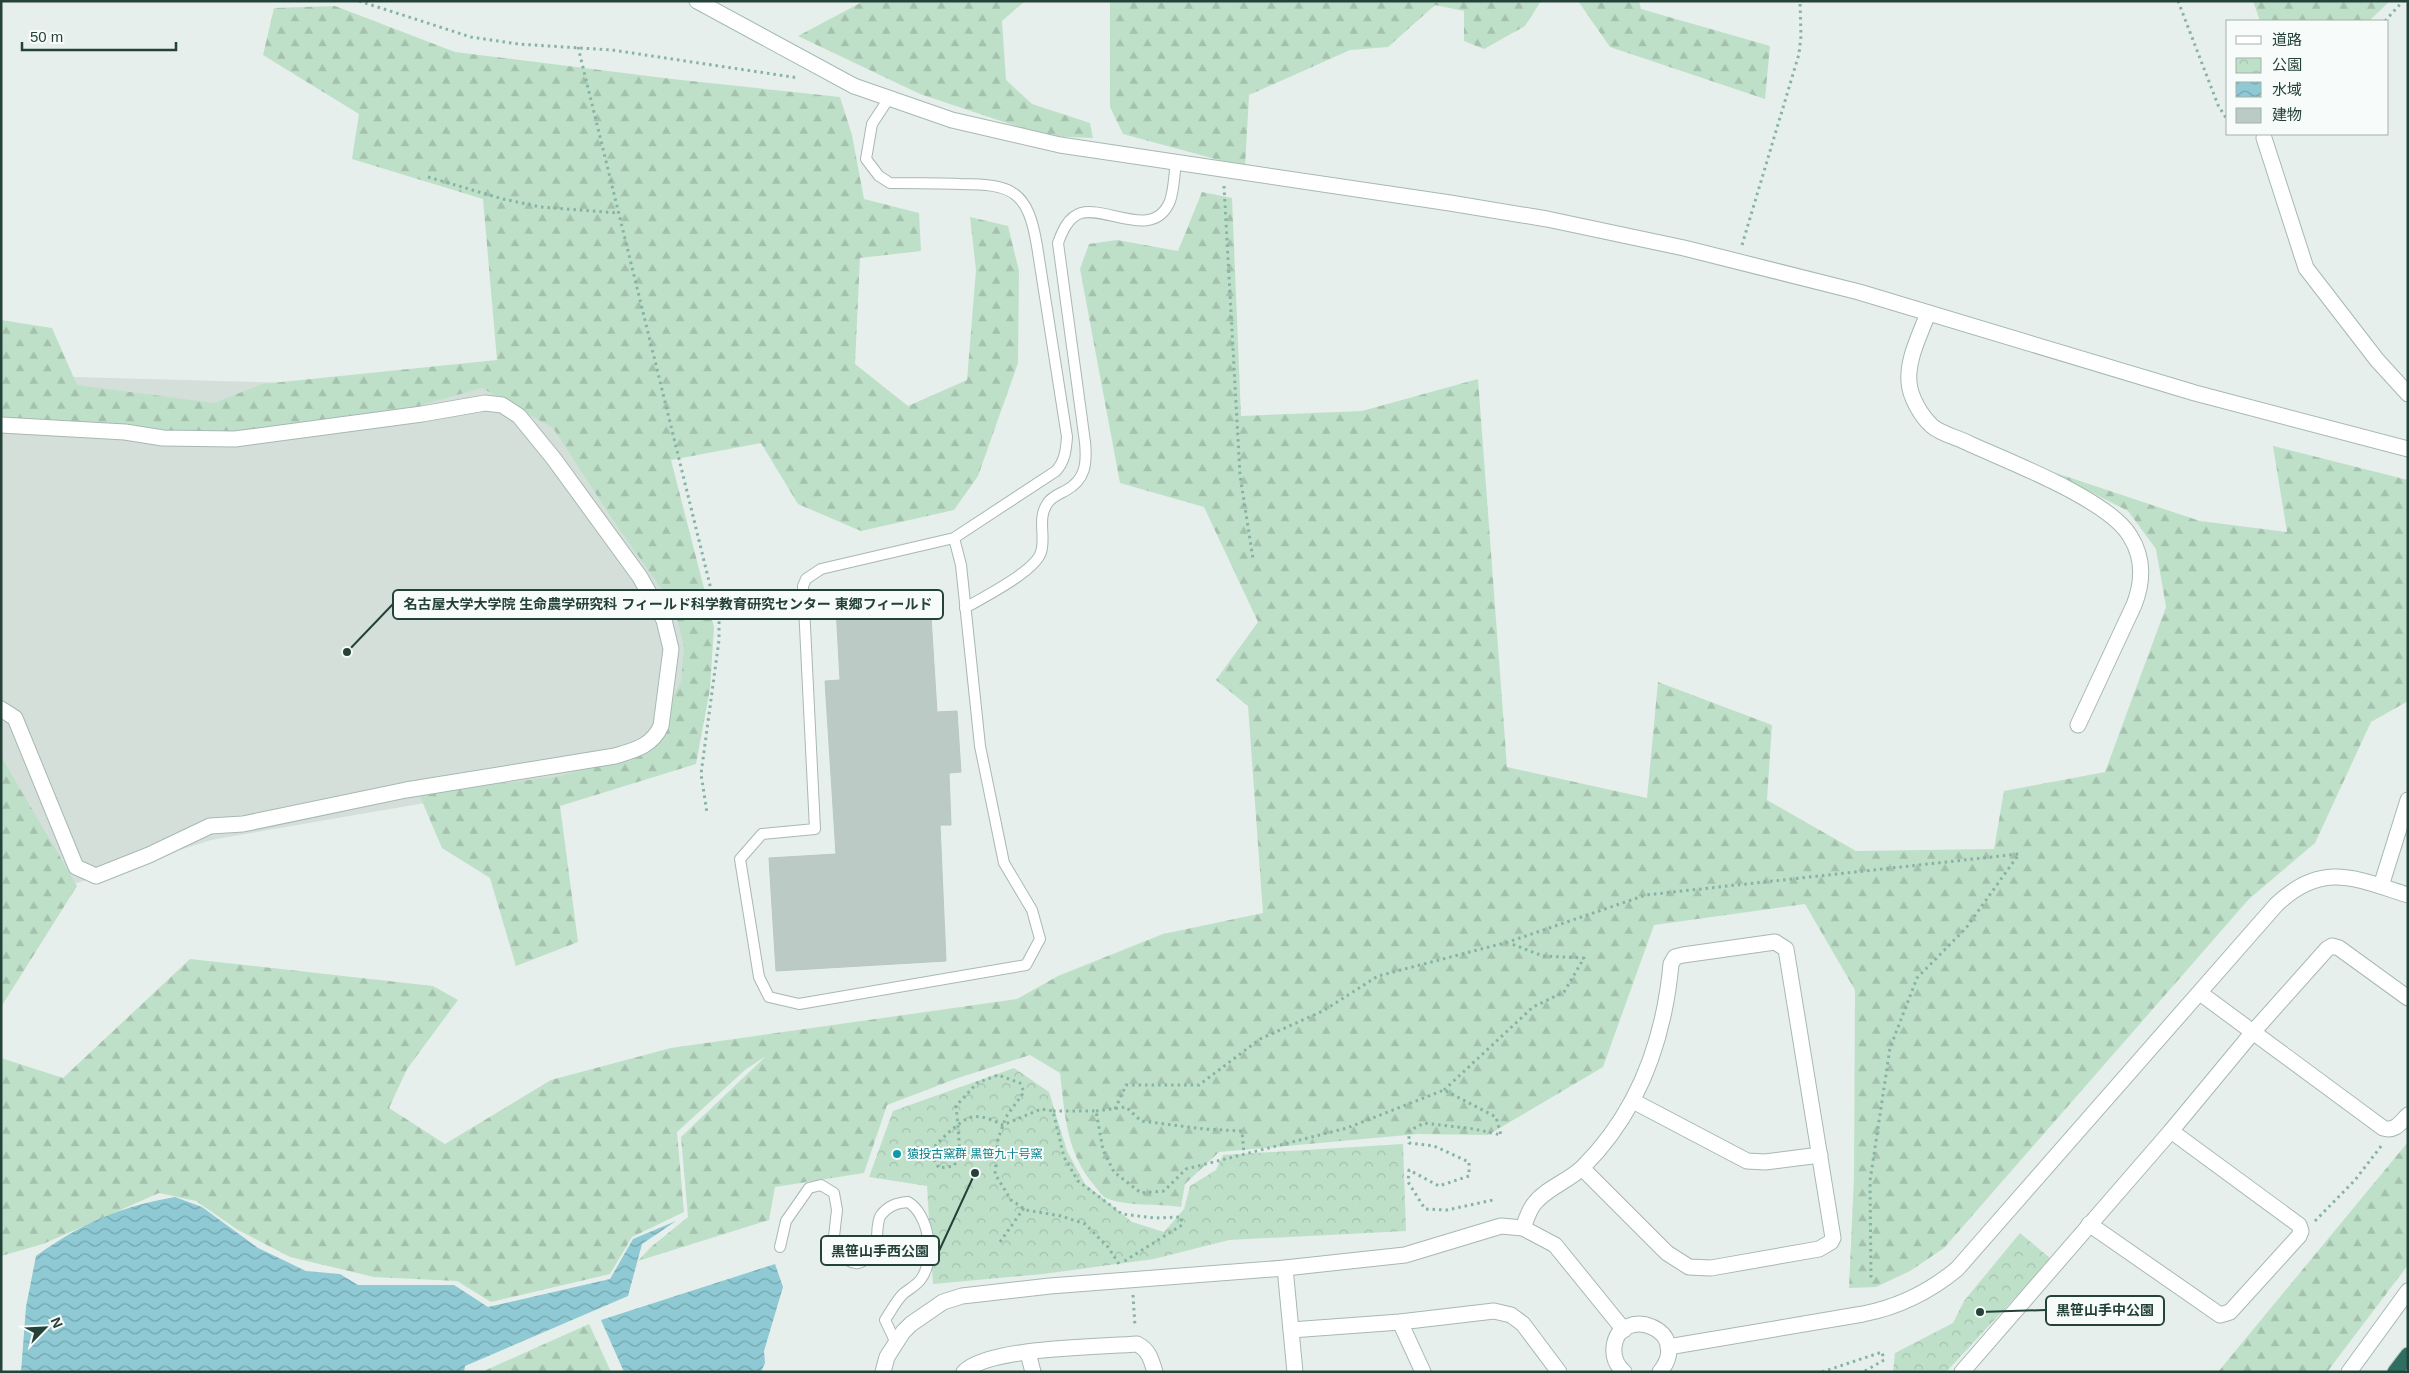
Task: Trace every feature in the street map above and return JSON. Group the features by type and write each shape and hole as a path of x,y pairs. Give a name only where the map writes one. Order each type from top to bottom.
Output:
{"highway":[{"path":"2395,1372 2408,1355"}],"street":[{"path":"697,1 854,86 952,120 1051,143 1223,170 1312,181 1547,219 1737,261 1859,292 2195,393 2408,449"},
{"path":"2264,138 2306,268 2377,360 2408,394"},
{"path":"1928,313 1910,364 1909,383 1916,404 1932,426 2034,472 2086,500 2119,522 2131,536 2140,559 2141,588 2078,725"},
{"path":"1,425 116,431 163,438 235,440 422,414 485,403 502,405 519,416 554,459 640,577 664,620 671,649 661,726 657,735 648,744 636,750 615,756 406,790 243,824 210,826 149,855 96,876 76,867 15,718 1,709"},
{"path":"2381,886 2408,800"},
{"path":"1668,1346 1875,1312 1913,1299 1940,1283 1957,1269 1977,1248 2276,905 2302,885 2332,876 2342,876 2408,894"},
{"path":"1523,1228 1535,1203 1582,1168 1608,1139 1633,1101 1650,1062 1661,1029 1671,964 1674,959 1683,955 1779,943 1786,949 1833,1238 1828,1245 1810,1251 1700,1268 1689,1267 1674,1258 1582,1168"},
{"path":"1962,1372 2171,1132 2253,1032 2323,953 2332,946 2343,950 2408,998"},
{"path":"2200,993 2383,1128 2397,1127 2408,1114"},
{"path":"1633,1101 1747,1161 1765,1162 1820,1155"},
{"path":"2090,1224 2220,1315 2230,1312 2299,1236 2301,1231 2299,1225 2171,1132"},
{"path":"883,1372 887,1358 903,1332 943,1302 962,1296 1040,1287 1285,1268 1405,1255 1501,1226 1523,1228 1555,1245 1624,1330"},
{"path":"1285,1268 1295,1372"},
{"path":"2349,1372 2408,1292"},
{"path":"1291,1330 1400,1322 1494,1311 1504,1313 1523,1324 1559,1372"},
{"path":"1400,1322 1423,1372"},
{"path":"1624,1372 1616,1362 1614,1353 1615,1343 1624,1330 1634,1324 1653,1326 1661,1332 1668,1346 1668,1357 1660,1372"},
{"path":"964,1372 969,1366 984,1360 1028,1353 1137,1344 1145,1348 1150,1355 1155,1372"},
{"path":"1028,1353 1034,1372"}],"lane":[{"path":"889,98 872,124 866,159 879,176 890,183 992,184 1011,192 1028,210 1033,222 1067,437 1064,459 1056,471 954,538 821,569 806,578 803,586 815,830 762,834 740,859 759,977 770,997 799,1004 1026,965 1040,940 1032,910 1004,863 980,746 961,565 954,538"},
{"path":"965,608 1018,577 1038,559 1042,551 1042,513 1046,504 1076,483 1085,469 1085,442 1058,243 1062,230 1070,220 1081,213 1136,221 1150,220 1157,216 1169,202 1176,163"},
{"path":"780,1247 786,1221 809,1188 821,1185 834,1193 837,1210 833,1246 841,1256 852,1263 864,1261 875,1251 880,1217 890,1206 908,1202 916,1206 924,1222 929,1258 921,1279 901,1296 885,1320 896,1343"}],"path":[{"path":"359,1 471,38 518,44 612,50 803,79"},
{"path":"1737,261 1799,54 1801,36 1800,1"},
{"path":"2178,1 2218,105 2226,118"},
{"path":"2386,20 2403,1"},
{"path":"578,47 719,622 719,640 701,774 707,813"},
{"path":"1223,170 1240,474 1253,559"},
{"path":"428,177 503,199 541,207 618,213"},
{"path":"1096,1111 1104,1150 1114,1172 1141,1193 1164,1191 1186,1169 1347,1128 1444,1090 1532,1007 1564,992 1584,958 1542,956 1508,942"},
{"path":"916,1147 929,1152 939,1168 954,1166 960,1154 956,1106 977,1083 998,1075 1020,1083 1024,1092 1003,1125 998,1139 995,1174 1012,1200 1024,1208 1061,1216 1085,1224 1108,1248 1132,1280 1137,1344"},
{"path":"1444,1090 1496,1116 1501,1134 1424,1123 1409,1131 1409,1143 1434,1146 1469,1162 1469,1176 1439,1186 1409,1170 1408,1182 1425,1209 1446,1210 1493,1200"},
{"path":"929,1152 971,1117 984,1117 1003,1125 1041,1109 1053,1111 1096,1111 1126,1107 1141,1121 1204,1129 1242,1130 1244,1154"},
{"path":"1053,1111 1064,1158 1078,1181 1122,1214 1156,1218 1180,1217 1182,1225 1119,1264"},
{"path":"2301,1231 2313,1224 2355,1180 2381,1146 2389,1129"},
{"path":"1000,1242 1024,1208"},
{"path":"1822,1372 1882,1352 1884,1360 1863,1372"}],"shaded area":[{"path":"1,375 552,390 693,616 691,689 644,765 211,840 46,893 1,761"}],"green space":[{"path":"864,1 1025,1 1002,21 1006,80 1032,104 1090,123 1093,138 1046,136 920,94 798,36"},
{"path":"1110,1 1541,1 1525,26 1484,49 1464,41 1464,11 1435,5 1388,47 1350,50 1249,95 1245,167 1123,134 1110,107"},
{"path":"1578,1 1639,1 1641,9 1770,46 1765,99 1610,47"},
{"path":"2253,1 2390,1 2370,20 2260,20"},
{"path":"335,6 455,52 672,79 840,97 852,135 864,199 919,213 921,251 860,258 855,364 908,406 967,380 976,270 970,217 1008,226 1019,271 1018,363 978,476 954,510 861,531 798,504 761,443 671,460 714,627 710,689 696,764 560,806 578,942 516,966 490,878 442,848 419,794 560,776 646,751 681,681 684,647 674,607 613,520 553,428 482,388 396,412 223,443 1,426 1,320 52,328 77,385 214,403 262,384 497,360 483,199 352,159 359,114 263,55 274,8"},
{"path":"1202,192 1232,198 1241,416 1362,411 1478,379 1507,767 1647,798 1658,682 1772,725 1767,800 1856,851 1994,849 2004,791 2105,772 2166,607 2156,549 2128,511 2050,471 2200,521 2287,532 2273,446 2408,480 2408,701 2371,722 2315,843 2249,899 1944,1248 1910,1271 1876,1287 1849,1288 1854,1177 1855,990 1805,904 1654,925 1603,1067 1488,1135 1418,1134 1219,1152 1185,1184 1181,1207 1126,1203 1108,1199 1102,1195 1085,1172 1072,1146 1068,1132 1060,1073 1030,1055 958,1078 887,1105 864,1173 775,1187 769,1220 638,1261 651,1247 688,1217 681,1137 766,1056 745,1070 677,1132 684,1212 632,1237 610,1274 491,1302 457,1281 374,1277 290,1257 238,1230 196,1201 159,1193 43,1244 1,1256 1,1058 63,1078 190,959 433,986 458,1000 407,1069 389,1108 445,1144 551,1080 671,1048 1017,999 1058,976 1163,934 1263,913 1248,706 1216,680 1258,622 1204,507 1120,483 1080,269 1089,244 1117,240 1178,251"},
{"path":"1,756 77,886 1,1007"},
{"path":"1014,1068 1049,1092 1067,1151 1085,1184 1132,1222 1164,1232 1184,1209 1190,1186 1216,1170 1223,1155 1403,1144 1406,1231 1229,1240 1154,1259 1043,1274 933,1284 927,1186 869,1177 893,1111"},
{"path":"2408,1142 2408,1265 2327,1372 2218,1372"},
{"path":"2020,1233 2051,1259 1946,1372 1893,1372 1895,1353 1953,1323 1964,1301"},
{"path":"589,1324 611,1372 484,1372 484,1371"}],"water":[{"path":"175,1197 202,1207 258,1248 306,1271 340,1274 358,1285 454,1285 488,1307 610,1279 633,1239 676,1221 642,1244 628,1296 465,1366 464,1372 21,1372 26,1307 36,1256 85,1225 119,1211"},
{"path":"775,1264 783,1287 764,1351 765,1363 761,1372 624,1372 601,1320"}],"building":[{"path":"930,601 937,712 957,711 961,772 949,773 951,825 940,825 946,961 776,971 769,858 836,854 825,681 840,680 836,607"}],"place":[{"name":"名古屋大学大学院 生命農学研究科 フィールド科学教育研究センター 東郷フィールド","path":"347,652"},
{"name":"猿投古窯群 黒笹九十号窯","path":"897,1154"},
{"name":"黒笹山手西公園","path":"975,1173"},
{"name":"黒笹山手中公園","path":"1980,1312"}]}
